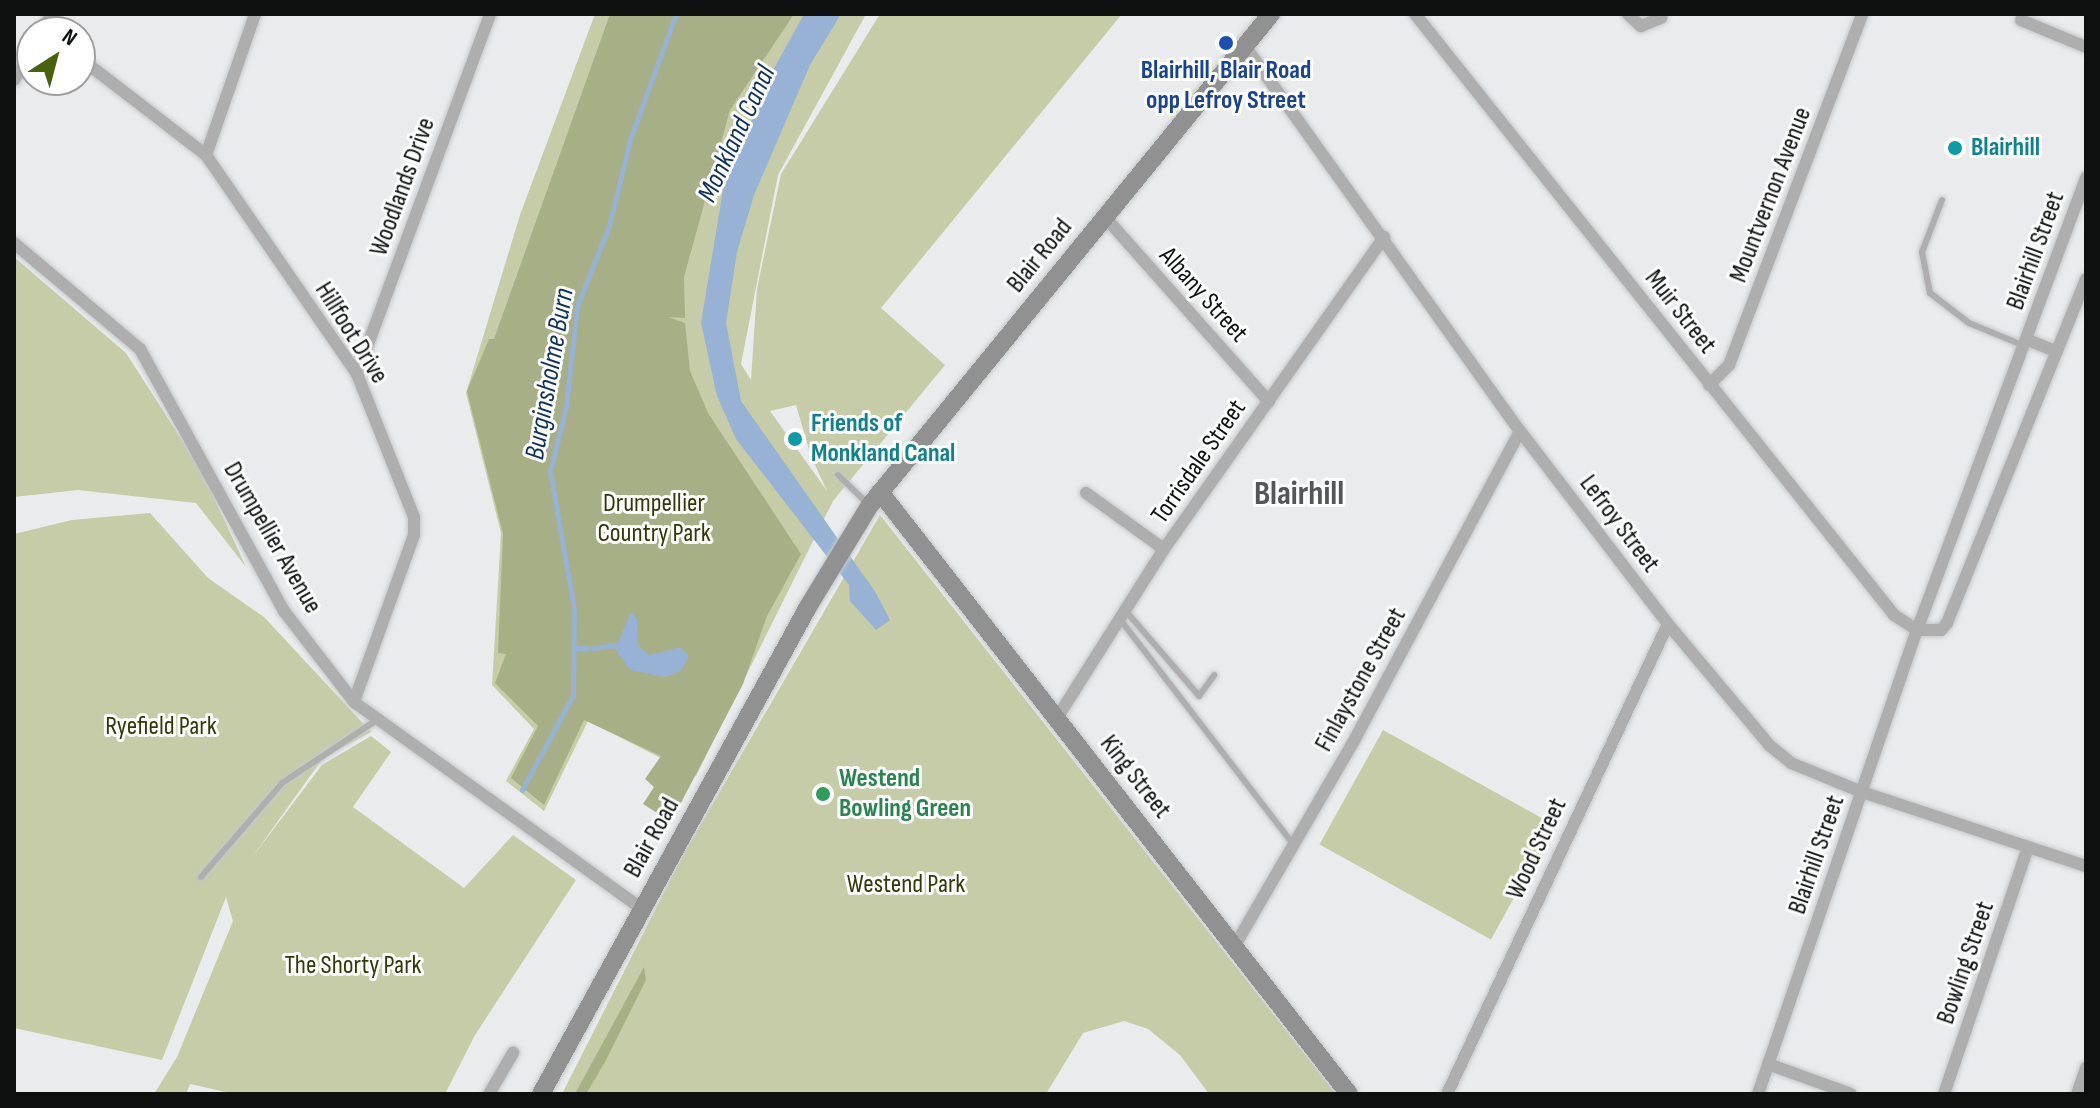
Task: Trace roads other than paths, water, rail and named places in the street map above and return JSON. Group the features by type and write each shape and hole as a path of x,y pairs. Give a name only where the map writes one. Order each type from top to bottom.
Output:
{"street":[{"path":"206,155 255,14"},
{"name":"Woodlands Drive","path":"357,374 490,14"},
{"name":"Blair Road","path":"541,1094 852,532 875,499 1271,14"},
{"name":"Muir Street","path":"1415,14 1894,615 1917,630"},
{"path":"1628,14 1641,26 1661,18"},
{"name":"Mountvernon Avenue","path":"1709,385 1729,365 1862,14"},
{"path":"2021,20 2086,47"},
{"name":"Lefroy Street","path":"1245,46 1520,431 1668,624 1769,745 1791,763 1862,792 2086,866"},
{"name":"Hillfoot Drive","path":"96,70 206,155 357,374 414,517 414,535 354,702"},
{"name":"Blairhill Street","path":"1758,1094 1917,630 2027,343 2086,177"},
{"name":"Albany Street","path":"1105,217 1269,402"},
{"name":"Torrisdale Street","path":"1057,718 1164,549 1269,402 1354,273 1384,237"},
{"name":"Drumpellier Avenue","path":"14,243 140,349 284,611 354,702 642,909"},
{"path":"1917,630 1941,630 1947,623 2086,279"},
{"name":"Blairhill Street","path":"2027,343 2057,352"},
{"name":"Finlaystone Street","path":"1234,947 1294,845 1520,431"},
{"path":"1086,493 1164,549"},
{"name":"King Street","path":"875,499 1057,718 1349,1094"},
{"name":"Wood Street","path":"1447,1094 1668,624"},
{"name":"Bowling Street","path":"1944,1094 2028,847"},
{"path":"489,1094 513,1053"},
{"path":"1768,1064 1851,1094"},
{"path":"2077,1094 2086,1068"}],"lane":[{"path":"1942,200 1922,252 1930,293 1969,323 2027,343"},
{"path":"838,475 875,499"},
{"path":"1122,614 1294,845"},
{"path":"1122,614 1199,696 1214,675"},
{"path":"201,877 282,783 377,720"}],"water":[{"path":"804,14 841,14 810,65 754,195 737,252 726,323 741,401 876,593 890,620 876,630 850,601 849,585 736,439 717,396 701,323 723,190 771,74"},
{"path":"631,612 637,619 638,645 649,655 681,647 689,657 681,671 665,677 630,670 615,649"}],"waterway":[{"name":"Burginsholme Burn","path":"522,790 573,695 574,609 550,472 566,407 577,306 609,226 630,139 676,14"},
{"path":"592,648 617,645"},
{"path":"575,648 587,648"}],"place":[{"name":"Blairhill, Blair Road opp Lefroy Street","path":"1226,43"},
{"name":"Blairhill","path":"1955,148"},
{"name":"Friends of Monkland Canal","path":"795,439"},
{"name":"Westend Bowling Green","path":"823,794"}],"district":[{"name":"Blairhill","path":"1299,494"}],"water label":[{"name":"Monkland Canal","path":"737,134"}],"park label":[{"name":"Drumpellier Country Park","path":"654,519"},
{"name":"Ryefield Park","path":"161,727"},
{"name":"Westend Park","path":"906,885"},
{"name":"The Shorty Park","path":"353,966"}]}
